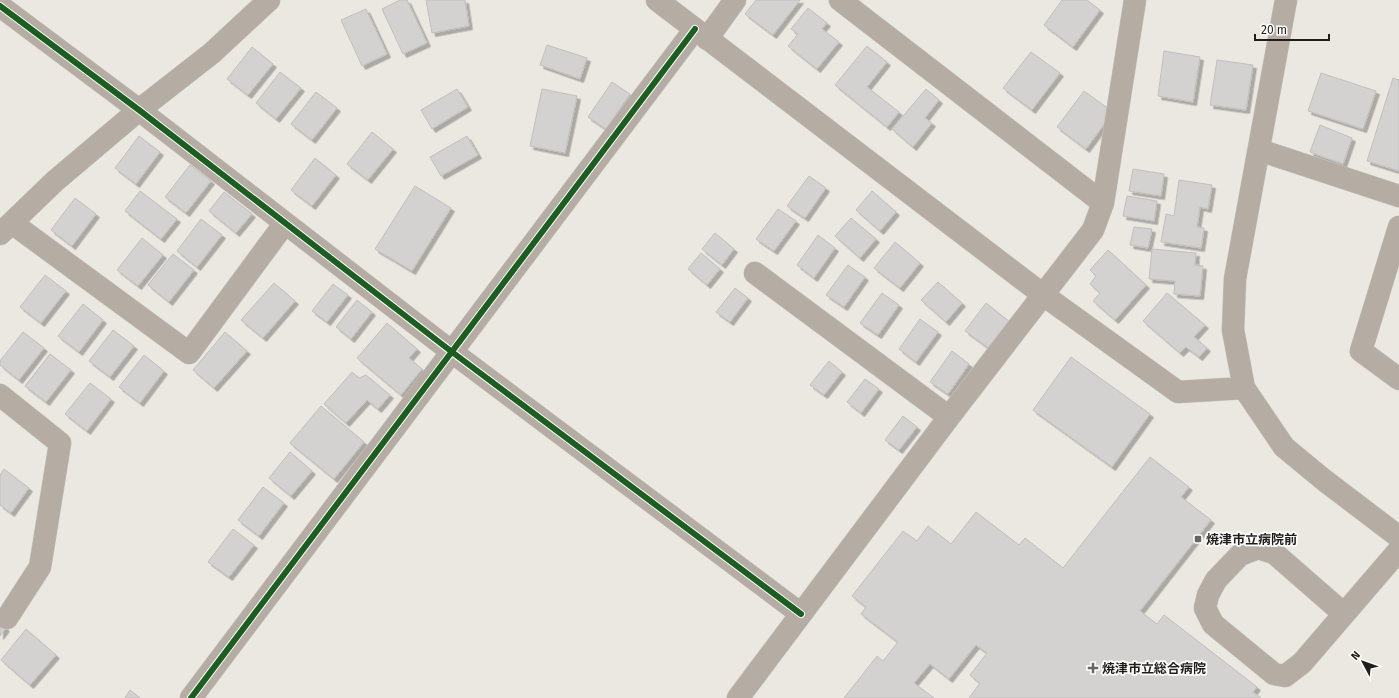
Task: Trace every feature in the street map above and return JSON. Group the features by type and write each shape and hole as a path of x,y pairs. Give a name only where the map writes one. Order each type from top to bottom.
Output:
{"street":[{"path":"269,0 212,53 139,110 55,181 6,229 189,353 285,223"},
{"path":"657,0 1042,294 1178,392 1244,388"},
{"path":"191,698 452,352 701,34 735,0"},
{"path":"840,0 1103,203"},
{"path":"738,698 1042,294 1093,230 1103,203 1135,0"},
{"path":"1286,0 1235,279 1233,330 1244,388 1284,447 1324,480 1399,537"},
{"path":"0,6 139,110 452,352 801,614"},
{"path":"1259,150 1399,196"},
{"path":"1399,227 1360,351 1399,379"},
{"path":"755,273 949,417"},
{"path":"0,396 60,443 40,567 7,618"},
{"path":"1344,614 1274,553 1258,548 1240,555 1216,580 1208,595 1205,608 1213,624 1274,674 1285,676 1302,664 1399,550"}],"building":[{"path":"400,0 407,0 427,43 403,54 382,9"},
{"path":"426,0 465,0 469,26 432,33"},
{"path":"756,0 800,0 773,35 745,14"},
{"path":"1062,0 1087,0 1100,10 1073,47 1044,25"},
{"path":"808,8 827,23 822,29 839,42 817,69 788,46 798,34 791,29"},
{"path":"366,9 387,54 362,66 341,20"},
{"path":"547,45 587,58 580,79 540,65"},
{"path":"867,46 887,62 867,87 899,112 887,127 835,85"},
{"path":"252,47 273,64 248,95 227,79"},
{"path":"1164,51 1200,57 1193,102 1158,96"},
{"path":"1031,52 1060,73 1032,110 1003,88"},
{"path":"1217,60 1253,65 1246,110 1210,105"},
{"path":"280,72 301,88 276,119 256,103"},
{"path":"1321,73 1376,91 1363,129 1308,111"},
{"path":"1393,78 1399,80 1399,171 1367,161"},
{"path":"612,82 630,94 606,129 588,117"},
{"path":"457,89 468,107 432,129 421,110"},
{"path":"542,89 577,96 565,153 530,146"},
{"path":"926,89 939,100 925,118 932,123 913,147 892,129"},
{"path":"1084,91 1113,112 1086,149 1057,127"},
{"path":"316,92 337,108 312,140 291,124"},
{"path":"1320,125 1352,138 1343,164 1310,152"},
{"path":"372,132 393,149 368,180 347,164"},
{"path":"139,136 160,152 136,184 115,168"},
{"path":"467,136 478,155 441,176 430,157"},
{"path":"315,158 336,175 312,206 291,190"},
{"path":"190,165 211,181 186,213 165,197"},
{"path":"1133,169 1164,174 1161,196 1129,191"},
{"path":"809,176 826,188 805,218 787,206"},
{"path":"1179,180 1212,185 1208,209 1200,207 1197,227 1204,228 1201,248 1161,242 1166,214 1174,216"},
{"path":"415,186 451,208 412,271 375,249"},
{"path":"140,191 177,219 161,239 125,211"},
{"path":"872,191 896,212 880,231 856,210"},
{"path":"224,192 252,214 236,233 209,211"},
{"path":"1127,196 1157,201 1154,221 1123,216"},
{"path":"75,198 96,214 72,246 51,230"},
{"path":"778,209 796,221 774,251 756,239"},
{"path":"851,218 876,239 860,258 835,236"},
{"path":"201,219 222,235 197,267 177,251"},
{"path":"1134,227 1152,229 1148,248 1130,245"},
{"path":"715,233 734,249 722,265 702,249"},
{"path":"818,235 835,248 814,278 797,265"},
{"path":"142,238 163,255 138,286 117,270"},
{"path":"895,242 920,263 900,288 874,268"},
{"path":"1152,249 1196,253 1195,265 1203,266 1200,296 1174,294 1175,281 1149,279"},
{"path":"1108,250 1146,285 1115,320 1093,301 1100,293 1090,284 1096,276 1090,270"},
{"path":"701,253 720,269 707,285 688,269"},
{"path":"173,254 194,270 169,302 148,285"},
{"path":"848,265 865,277 844,307 826,295"},
{"path":"45,275 66,291 41,323 20,307"},
{"path":"938,282 962,303 946,322 921,300"},
{"path":"274,283 295,301 263,338 241,320"},
{"path":"333,284 348,295 327,322 312,311"},
{"path":"735,288 748,298 730,322 716,312"},
{"path":"882,293 899,305 878,335 860,323"},
{"path":"1167,293 1205,325 1194,337 1207,348 1199,357 1186,347 1180,353 1143,321"},
{"path":"357,300 372,312 351,339 336,327"},
{"path":"986,303 1010,322 990,349 965,331"},
{"path":"83,304 103,320 79,352 58,336"},
{"path":"920,319 938,332 916,362 899,349"},
{"path":"387,323 417,349 409,358 422,369 401,395 357,358"},
{"path":"113,330 134,346 110,377 89,361"},
{"path":"23,332 44,348 19,380 0,365 0,361"},
{"path":"225,332 247,351 214,388 193,370"},
{"path":"952,351 969,364 948,394 930,382"},
{"path":"50,354 71,370 46,402 25,386"},
{"path":"144,355 164,371 140,403 119,387"},
{"path":"1071,357 1150,414 1112,467 1033,410"},
{"path":"829,361 842,372 824,395 810,385"},
{"path":"352,372 359,378 366,375 390,395 378,409 367,400 346,423 324,404"},
{"path":"865,379 879,389 861,413 847,402"},
{"path":"90,383 111,399 87,431 65,414"},
{"path":"321,406 364,442 334,479 290,443"},
{"path":"903,416 917,427 899,450 885,440"},
{"path":"290,452 312,471 291,496 269,478"},
{"path":"1150,457 1189,487 1181,497 1211,520 1140,611 1157,624 1164,615 1257,687 1253,692 1261,698 969,698 980,683 970,675 987,653 976,645 949,679 930,664 914,683 934,698 844,698 877,656 883,661 898,642 861,614 866,607 852,596 903,531 917,541 928,526 951,544 976,512 1019,545 1025,538 1063,568"},
{"path":"4,469 29,488 11,513 0,505 0,475"},
{"path":"263,487 284,503 259,536 238,520"},
{"path":"233,529 254,545 229,577 208,562"},
{"path":"0,623 6,628 0,636"},
{"path":"26,629 56,655 30,685 1,660"},
{"path":"130,690 140,698 125,698"}],"cycle path":[{"path":"0,6 139,110 452,352 801,614"},
{"path":"191,698 695,29"}],"place":[{"name":"焼津市立病院前","path":"1198,539"},
{"name":"焼津市立総合病院","path":"1093,668"}]}
